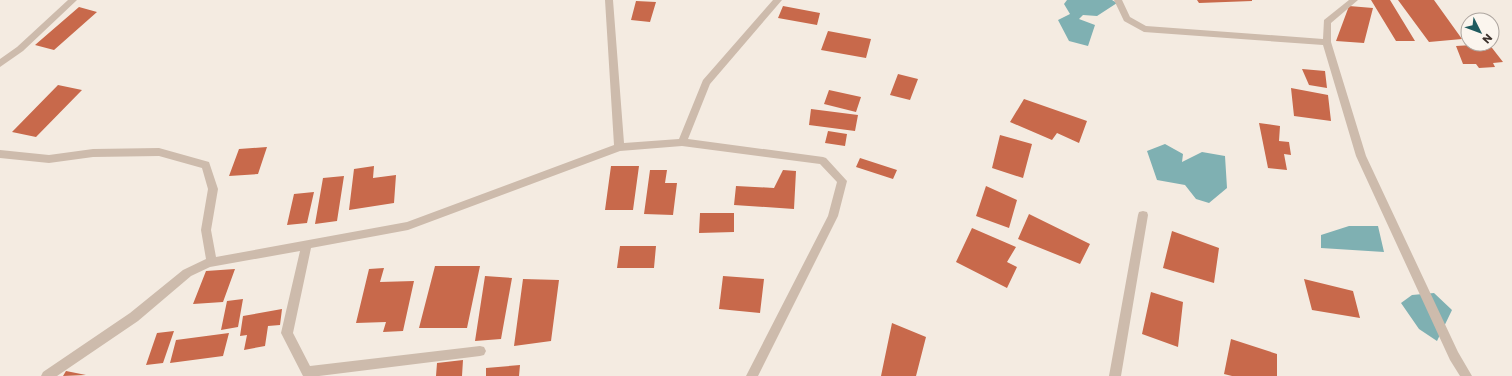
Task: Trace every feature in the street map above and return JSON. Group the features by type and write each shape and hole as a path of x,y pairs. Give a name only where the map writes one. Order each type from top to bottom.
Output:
{"street":[{"path":"0,64 20,49 73,0"},
{"path":"609,0 620,147"},
{"path":"682,142 706,82 778,0"},
{"path":"1118,0 1127,19 1144,29 1327,42"},
{"path":"1354,0 1327,22 1327,42 1361,156 1454,356 1466,376"},
{"path":"47,376 134,317 187,273 212,262 408,226 620,147 682,142 823,161 842,181 833,216 752,376"},
{"path":"0,154 49,159 93,153 159,152 206,165 214,189 206,230 212,262"},
{"path":"1115,376 1143,215"},
{"path":"306,245 287,333 307,372 480,351"}],"water":[{"path":"1067,0 1112,0 1117,3 1097,16 1083,15 1079,19 1095,25 1088,46 1069,41 1058,20 1070,14 1064,4"},
{"path":"1165,144 1183,154 1182,162 1202,152 1225,156 1227,188 1209,203 1196,199 1185,185 1157,180 1147,151"},
{"path":"1349,226 1378,226 1384,252 1321,248 1321,235"},
{"path":"1434,293 1452,310 1437,341 1419,329 1401,303 1412,295"}],"building":[{"path":"1197,0 1252,0 1252,1 1199,3"},
{"path":"1371,0 1390,0 1415,41 1396,41"},
{"path":"1398,0 1434,0 1460,36 1460,39 1429,42"},
{"path":"636,1 656,2 650,22 631,20"},
{"path":"783,6 820,13 817,25 778,18"},
{"path":"1349,6 1373,8 1364,43 1336,41"},
{"path":"79,7 97,12 54,50 35,45"},
{"path":"828,31 871,39 866,58 821,50"},
{"path":"1456,46 1460,46 1460,52 1495,52 1503,62 1493,63 1495,67 1479,68 1476,64 1463,64"},
{"path":"1302,69 1325,71 1327,88 1309,85"},
{"path":"898,74 918,79 910,100 890,95"},
{"path":"58,85 82,90 36,137 12,132"},
{"path":"1291,88 1328,95 1331,121 1294,116"},
{"path":"829,90 861,97 856,112 824,104"},
{"path":"1024,99 1087,121 1079,143 1057,133 1052,140 1010,122"},
{"path":"811,109 858,115 855,131 809,125"},
{"path":"1259,123 1280,126 1279,141 1289,142 1291,155 1284,154 1287,170 1268,168"},
{"path":"828,131 847,134 845,146 825,143"},
{"path":"1000,135 1032,144 1023,178 992,168"},
{"path":"267,147 258,174 229,176 239,149"},
{"path":"860,158 897,170 893,179 856,167"},
{"path":"374,166 373,178 396,175 394,203 349,210 354,169"},
{"path":"611,166 639,166 633,210 605,210"},
{"path":"650,170 667,170 665,183 677,183 673,215 644,214"},
{"path":"783,170 796,171 794,209 734,205 736,186 774,188"},
{"path":"344,176 337,221 315,224 323,178"},
{"path":"986,186 1017,200 1009,228 976,216"},
{"path":"314,192 307,223 287,225 294,194"},
{"path":"700,213 734,213 734,232 699,233"},
{"path":"1029,214 1090,244 1080,264 1018,239"},
{"path":"972,228 1016,247 1007,262 1017,267 1007,288 956,262"},
{"path":"1172,231 1219,248 1214,283 1163,268"},
{"path":"620,246 656,246 654,268 617,268"},
{"path":"435,266 480,266 467,328 419,328"},
{"path":"384,268 380,282 414,281 403,331 383,332 386,322 356,323 369,269"},
{"path":"235,269 223,302 193,304 206,271"},
{"path":"485,276 512,278 501,339 475,341"},
{"path":"723,276 764,279 760,313 719,309"},
{"path":"523,279 559,280 551,341 514,346"},
{"path":"1304,279 1353,291 1360,318 1312,310"},
{"path":"1151,292 1183,302 1178,347 1142,334"},
{"path":"243,299 238,327 221,330 227,301"},
{"path":"282,309 280,325 268,326 265,346 244,350 247,335 240,336 243,316"},
{"path":"892,323 926,337 916,376 881,376"},
{"path":"174,331 163,363 146,365 157,333"},
{"path":"229,333 223,356 170,363 176,340"},
{"path":"1231,339 1277,354 1277,376 1232,376 1224,374"},
{"path":"463,360 462,376 436,376 437,363"},
{"path":"520,365 519,376 486,376 486,368"},
{"path":"66,371 86,375 63,376"}]}
